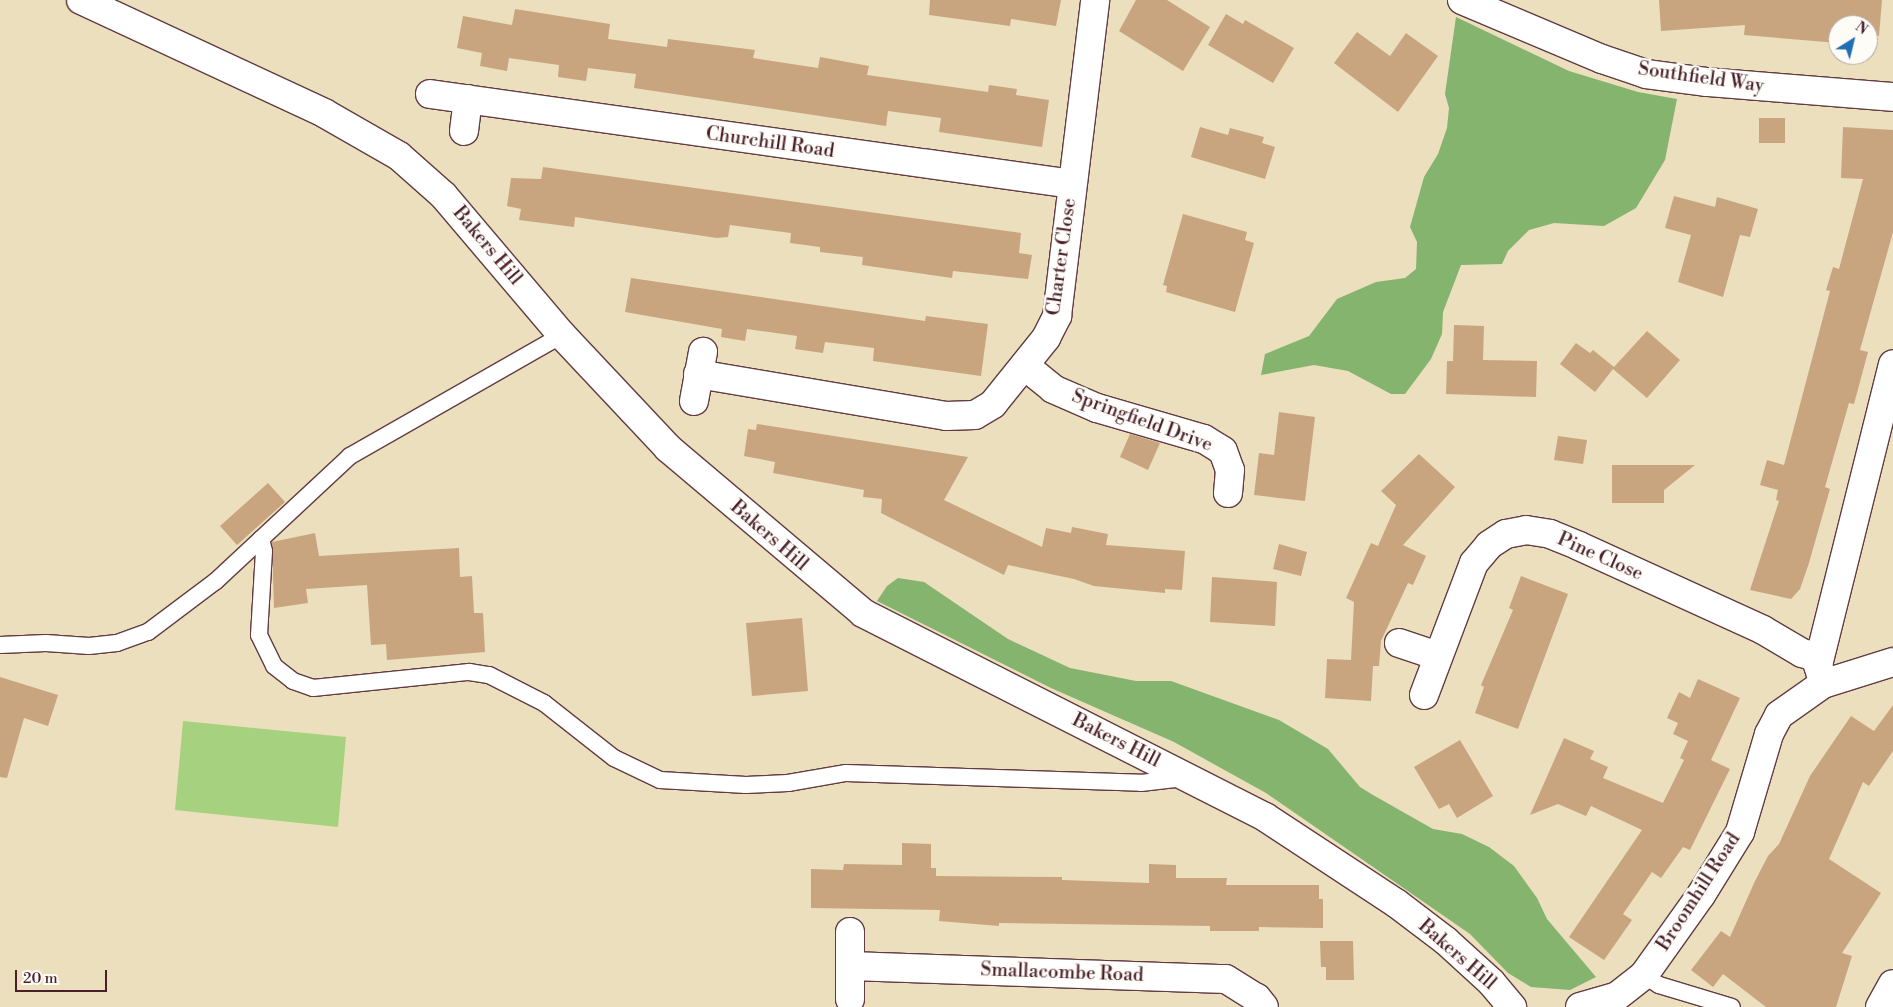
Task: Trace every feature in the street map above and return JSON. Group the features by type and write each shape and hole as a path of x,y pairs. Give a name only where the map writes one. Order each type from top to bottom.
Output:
{"street":[{"name":"Bakers Hill","path":"82,0 324,113 399,156 444,196 562,335 668,448 863,613 1264,817 1396,903 1465,959 1512,1007"},
{"name":"Charter Close","path":"694,401 700,363 962,417 975,415 993,404 1046,338 1056,316 1095,0"},
{"name":"Southfield Way","path":"1462,0 1602,59 1646,74 1893,98"},
{"name":"Churchill Road","path":"430,94 1072,184"},
{"path":"464,131 468,99"},
{"path":"1821,671 1893,364"},
{"name":"Springfield Drive","path":"1025,366 1053,389 1097,408 1204,439 1224,451 1230,470 1228,493"},
{"name":"Pine Close","path":"1424,696 1474,564 1489,545 1506,534 1526,530 1550,534 1580,546 1763,630 1802,653 1821,671"},
{"path":"1399,643 1438,656"},
{"name":"Broomhill Road","path":"1580,1007 1616,998 1644,975 1701,895 1740,832 1768,734 1779,715 1821,671 1893,662"},
{"path":"850,932 850,999"},
{"name":"Smallacombe Road","path":"850,966 1226,979 1257,998 1264,1007"},
{"path":"1880,1007 1893,984"}],"lane":[{"path":"0,646 46,643 89,646 117,643 148,632 216,581 350,456 562,335"},
{"path":"261,539 264,551 260,574 259,635 274,666 292,681 313,688 469,672 489,675 544,703 614,758 660,780 746,785 788,783 846,773 1141,784 1188,778"},
{"path":"1644,975 1659,985 1732,1007"}],"green space":[{"path":"1456,17 1569,71 1638,92 1677,99 1665,160 1636,208 1604,226 1554,223 1529,230 1508,251 1502,264 1461,265 1443,312 1442,334 1431,359 1405,394 1391,394 1348,371 1314,365 1261,375 1265,354 1309,336 1337,299 1376,282 1405,278 1416,269 1417,242 1410,227 1424,177 1438,154 1447,128 1449,108 1445,94"},
{"path":"898,578 924,582 1008,639 1070,668 1136,681 1171,681 1279,720 1328,749 1360,787 1433,829 1462,834 1489,847 1514,866 1537,898 1547,919 1596,977 1570,990 1531,987 1508,973 1470,934 1266,793 1174,742 1051,688 877,601 887,586"},
{"path":"183,721 346,737 338,827 175,810"}],"building":[{"path":"930,0 1061,0 1056,26 1011,19 1010,26 929,15"},
{"path":"1136,0 1167,0 1210,27 1183,71 1119,31"},
{"path":"1659,0 1882,0 1879,36 1878,15 1828,15 1828,42 1744,35 1745,25 1661,31"},
{"path":"515,9 610,24 608,39 667,47 668,39 755,50 753,58 818,68 820,57 869,66 867,75 988,92 989,85 1017,89 1016,95 1049,100 1042,147 939,132 941,118 888,111 886,126 634,88 636,74 588,68 586,81 558,77 559,65 509,58 507,71 480,66 482,53 457,48 463,16 512,25"},
{"path":"1226,14 1243,24 1245,20 1294,48 1273,83 1208,45"},
{"path":"1357,32 1390,56 1406,33 1438,56 1398,112 1334,63"},
{"path":"1759,118 1785,118 1785,143 1759,143"},
{"path":"1200,127 1228,135 1230,128 1264,137 1262,143 1275,147 1265,179 1191,157"},
{"path":"1843,127 1893,130 1893,232 1860,350 1868,352 1854,404 1849,403 1825,487 1830,489 1809,563 1800,589 1791,599 1750,590 1779,501 1776,500 1778,490 1760,485 1767,460 1784,465 1830,291 1826,290 1833,267 1839,269 1863,179 1841,178"},
{"path":"543,167 1021,233 1019,253 1032,255 1028,279 953,271 952,278 862,265 863,257 820,252 820,247 790,243 791,233 730,225 728,237 717,238 575,217 574,227 519,220 521,209 507,206 511,178 541,179"},
{"path":"1674,196 1715,207 1717,197 1758,209 1750,237 1740,235 1723,297 1678,282 1691,235 1665,228"},
{"path":"1183,214 1247,232 1245,240 1254,243 1235,312 1166,292 1167,286 1163,285"},
{"path":"631,278 925,321 926,316 988,324 981,376 873,361 874,348 825,342 823,353 795,349 797,336 747,329 745,341 721,337 722,329 625,312"},
{"path":"1454,325 1484,326 1483,360 1537,361 1536,397 1446,394 1447,361 1453,361"},
{"path":"1647,331 1680,360 1647,398 1613,369 1595,392 1560,364 1576,343 1590,353 1593,350 1614,367"},
{"path":"1279,412 1315,417 1305,501 1254,495 1259,453 1274,455"},
{"path":"757,424 968,457 944,500 1042,547 1046,528 1071,533 1072,527 1108,534 1106,545 1185,551 1182,590 1165,589 1165,593 1094,586 1074,579 1008,565 1004,575 881,513 882,499 863,497 864,490 773,473 775,462 744,456 748,429 756,430"},
{"path":"1130,434 1160,443 1148,470 1120,457"},
{"path":"1558,436 1587,440 1583,464 1554,460"},
{"path":"1419,454 1455,487 1403,545 1426,556 1413,585 1408,583 1381,641 1379,666 1373,666 1371,701 1325,698 1327,659 1351,660 1354,602 1346,598 1371,543 1378,546 1396,505 1381,491"},
{"path":"1612,465 1695,465 1664,490 1664,503 1612,503"},
{"path":"268,483 285,502 237,545 220,526"},
{"path":"315,533 319,556 459,548 460,577 472,576 474,613 483,613 485,652 387,660 386,644 371,645 367,585 306,589 308,603 274,608 272,542"},
{"path":"1279,544 1307,552 1301,576 1273,569"},
{"path":"1521,576 1568,594 1518,729 1475,713 1484,687 1481,685 1513,610 1509,608"},
{"path":"1212,577 1277,582 1275,626 1210,622"},
{"path":"802,618 808,691 752,696 746,623"},
{"path":"0,677 58,695 48,726 24,718 7,778 0,777"},
{"path":"1698,679 1740,698 1711,760 1730,769 1690,850 1683,847 1661,878 1652,872 1623,914 1632,920 1604,960 1569,937 1642,830 1591,806 1586,816 1558,804 1530,815 1564,738 1594,751 1590,759 1608,767 1603,778 1663,803 1684,760 1680,758 1688,741 1673,734 1678,723 1667,718 1679,692 1690,698"},
{"path":"1893,705 1893,751 1869,786 1863,782 1829,859 1881,893 1842,953 1852,956 1836,1007 1766,1007 1723,974 1713,987 1691,970 1721,931 1730,937 1755,881 1768,856 1779,844 1810,776 1851,716 1874,731"},
{"path":"1460,740 1493,796 1457,818 1449,804 1439,809 1414,767"},
{"path":"902,843 931,844 931,868 936,868 936,876 1062,877 1062,880 1149,883 1149,864 1176,865 1176,878 1227,878 1226,885 1319,885 1319,899 1323,899 1323,928 1259,927 1259,931 1210,931 1210,926 999,923 999,926 939,921 940,910 811,908 811,869 843,870 844,864 902,865"},
{"path":"1320,941 1353,941 1354,980 1326,980 1326,967 1321,967"}]}
